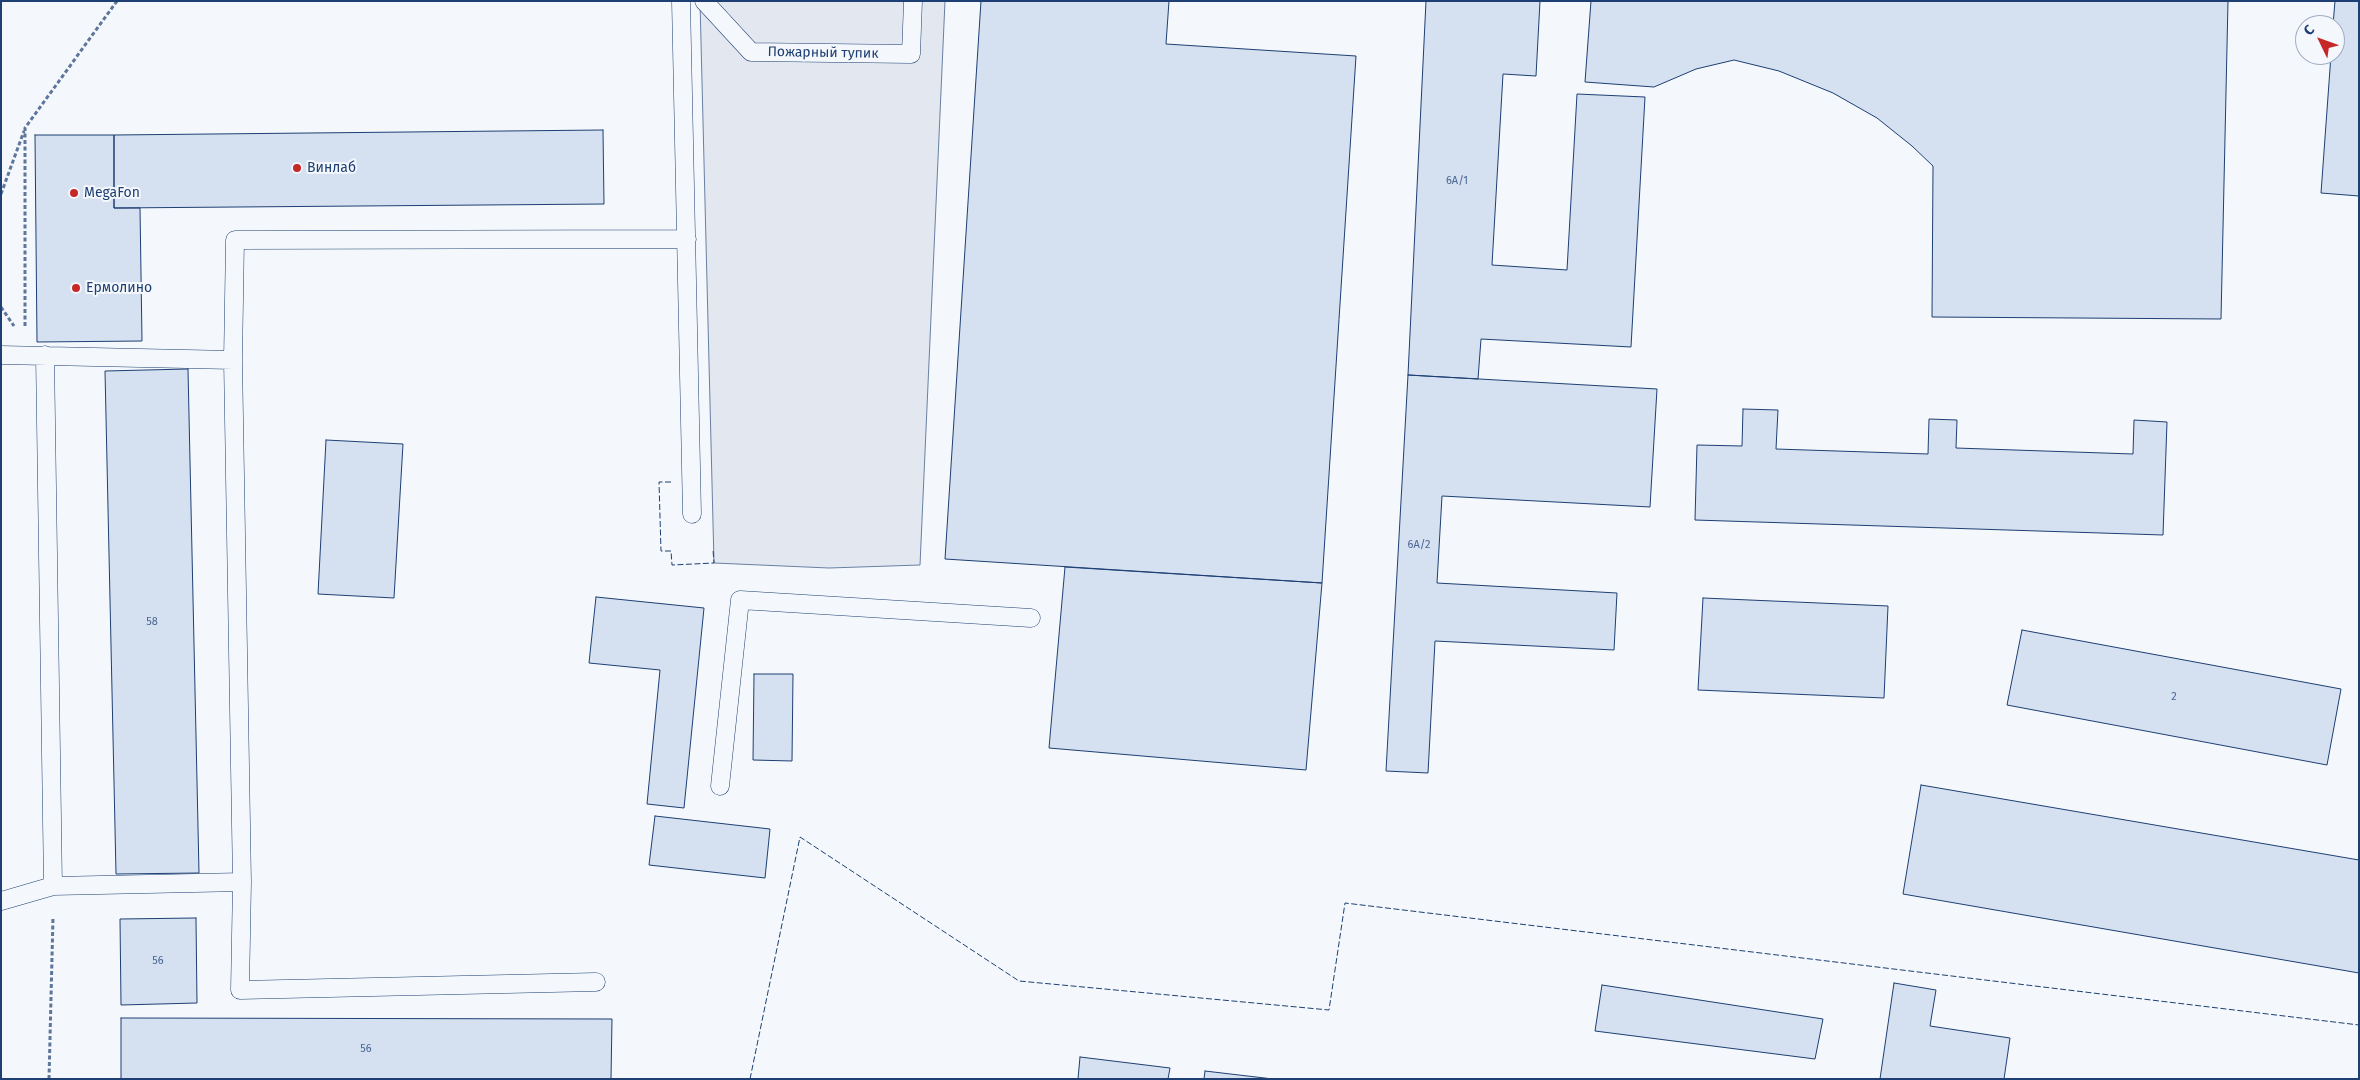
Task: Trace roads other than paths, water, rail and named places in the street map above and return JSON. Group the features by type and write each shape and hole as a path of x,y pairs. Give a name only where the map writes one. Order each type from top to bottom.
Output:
{"lane":[{"path":"681,1 692,514"},
{"name":"Пожарный тупик","path":"704,1 751,52 911,54 913,1"},
{"path":"596,982 240,990 242,882 233,360 235,240 687,239"},
{"path":"1,355 233,360"},
{"path":"45,355 53,886"},
{"path":"720,786 740,600 1031,618"},
{"path":"1,901 53,886 242,882"}],"place":[{"name":"Винлаб","path":"297,168"},
{"name":"MegaFon","path":"74,193"},
{"name":"Ермолино","path":"76,288"}]}
